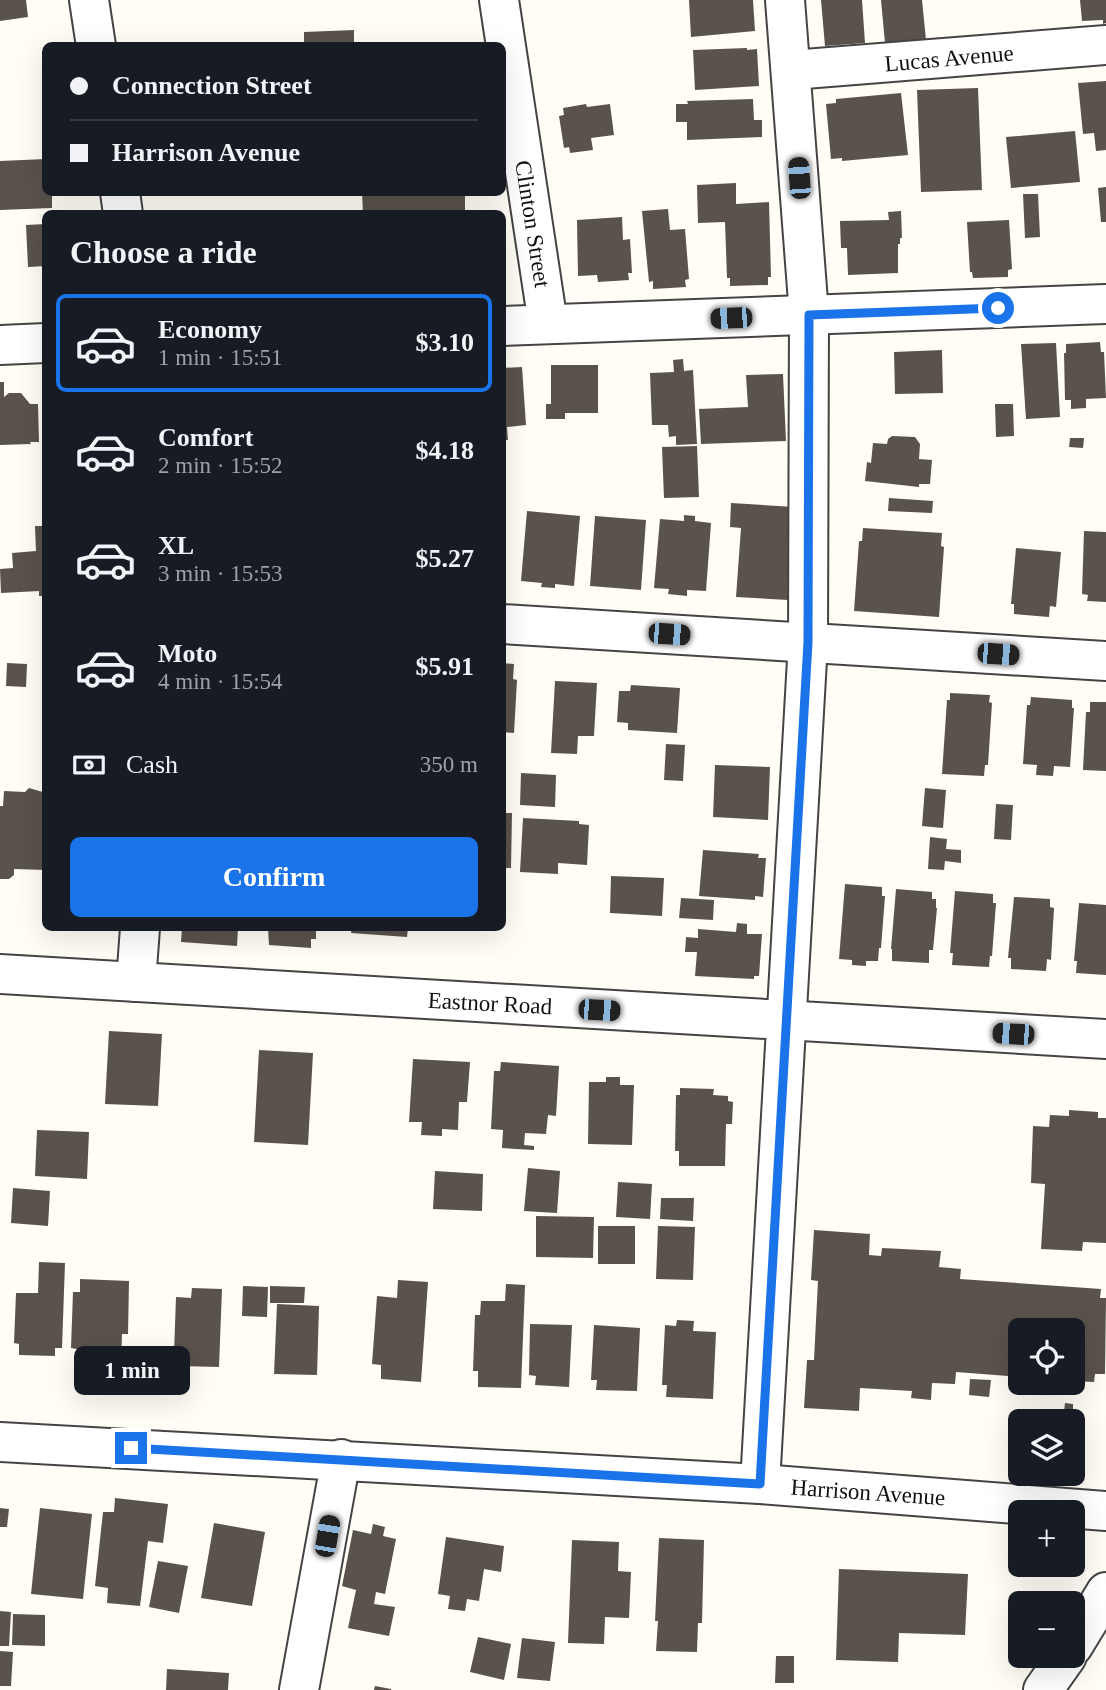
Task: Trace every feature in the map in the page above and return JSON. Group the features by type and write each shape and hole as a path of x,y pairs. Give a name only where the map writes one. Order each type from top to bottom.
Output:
{"street":[{"path":"89,0 95,42"},
{"name":"Clinton Street","path":"499,0 505,42"},
{"path":"760,1484 808,642 809,315 785,0"},
{"name":"Lucas Avenue","path":"792,70 1106,45"},
{"name":"Clinton Street","path":"506,46 548,324"},
{"path":"506,326 1106,304"},
{"path":"0,345 42,343"},
{"path":"506,624 1106,661"},
{"path":"136,982 139,931"},
{"name":"Eastnor Road","path":"0,974 1106,1039"},
{"name":"Harrison Avenue","path":"0,1441 760,1484 1106,1511"},
{"path":"299,1690 341,1459"},
{"path":"1085,1626 1106,1592"},
{"path":"1043,1690 1059,1668"}],"building":[{"path":"0,0 26,0 28,17 0,21"},
{"path":"689,0 753,0 755,31 691,37"},
{"path":"821,0 862,0 865,43 825,46"},
{"path":"881,0 922,0 926,40 885,43"},
{"path":"1080,0 1106,0 1106,23 1103,24 1103,20 1082,21"},
{"path":"354,30 354,42 304,42 304,32"},
{"path":"757,49 759,86 695,90 693,50"},
{"path":"1106,81 1106,150 1096,151 1094,133 1083,134 1078,83"},
{"path":"978,88 982,190 921,192 917,90"},
{"path":"901,93 908,155 842,161 842,158 831,159 826,104 836,103 836,99"},
{"path":"753,99 754,120 762,120 762,137 687,140 687,122 676,122 676,104 688,104 687,101"},
{"path":"586,104 587,107 610,104 614,135 591,138 593,150 570,153 569,147 564,148 559,116 564,115 563,108"},
{"path":"1075,131 1080,182 1011,188 1006,137"},
{"path":"42,159 42,196 52,196 52,208 0,210 0,161"},
{"path":"736,183 736,204 769,202 771,277 768,277 768,285 730,286 730,278 727,278 725,222 698,223 697,185"},
{"path":"1106,187 1106,222 1101,222 1098,188"},
{"path":"1023,194 1038,194 1040,237 1025,238"},
{"path":"362,196 465,196 465,210 363,210"},
{"path":"668,209 670,230 685,229 689,279 685,280 686,287 653,289 653,281 649,282 642,211"},
{"path":"901,211 902,238 898,244 898,273 848,275 847,248 841,248 840,221 889,220 888,212"},
{"path":"622,217 623,240 630,239 632,273 628,273 629,280 598,282 597,275 578,276 577,220"},
{"path":"1009,220 1012,269 1008,270 1008,277 973,278 970,272 967,222"},
{"path":"42,224 42,266 28,267 26,225"},
{"path":"1100,342 1101,352 1104,352 1106,398 1086,399 1086,408 1071,409 1071,400 1065,400 1066,344"},
{"path":"1056,343 1060,417 1026,419 1021,344"},
{"path":"942,350 943,393 895,394 894,352"},
{"path":"683,359 684,371 693,370 697,444 676,445 676,436 669,437 668,425 652,425 650,373 674,372 673,360"},
{"path":"551,365 598,365 598,413 565,413 565,419 546,419 546,404 551,404"},
{"path":"522,367 526,425 507,427 508,440 506,440 506,368"},
{"path":"783,374 786,441 701,444 699,409 748,407 746,375"},
{"path":"0,382 4,382 4,397 9,393 21,393 30,404 38,404 39,442 0,445"},
{"path":"995,404 1013,404 1014,436 996,437"},
{"path":"892,436 915,437 920,444 919,459 932,460 930,484 919,484 919,487 865,481 867,462 871,463 873,443 887,444"},
{"path":"1070,438 1084,438 1083,448 1069,447"},
{"path":"697,446 699,497 664,498 662,447"},
{"path":"889,498 933,501 932,513 888,511"},
{"path":"731,503 794,507 788,600 736,597 741,528 730,527"},
{"path":"527,511 580,516 574,586 555,584 555,588 541,587 542,583 521,581"},
{"path":"684,515 695,516 695,521 711,523 706,591 687,590 687,596 668,594 669,589 654,588 660,519 684,521"},
{"path":"595,516 646,520 641,590 590,586"},
{"path":"35,526 42,526 42,596 39,596 39,591 1,593 0,569 13,568 12,553 36,551"},
{"path":"863,528 942,533 941,546 944,547 939,617 854,611 859,541 862,541"},
{"path":"1084,531 1106,532 1106,602 1087,601 1088,595 1082,594"},
{"path":"1016,548 1061,552 1056,607 1050,606 1049,617 1014,614 1014,604 1011,604"},
{"path":"7,663 27,664 26,687 6,686"},
{"path":"506,663 514,664 513,679 517,680 514,733 506,732"},
{"path":"555,681 597,683 594,736 578,736 577,754 551,753"},
{"path":"631,685 680,688 677,733 628,730 628,723 617,722 619,691 630,691"},
{"path":"950,693 990,695 989,702 992,703 988,765 985,765 984,776 942,774 947,700 950,700"},
{"path":"1031,697 1072,700 1074,708 1070,767 1054,766 1053,776 1036,775 1037,765 1023,764 1027,705 1030,705"},
{"path":"1090,702 1106,702 1106,771 1083,770 1086,712 1090,712"},
{"path":"666,744 685,745 683,781 664,780"},
{"path":"715,765 770,767 768,820 713,817"},
{"path":"521,773 556,775 555,807 520,805"},
{"path":"29,788 42,792 42,870 14,869 14,875 9,879 0,879 0,806 3,806 4,791 25,792"},
{"path":"925,788 946,790 943,828 922,826"},
{"path":"996,804 1013,805 1011,840 994,839"},
{"path":"506,813 512,813 511,868 506,868"},
{"path":"523,818 579,821 579,824 589,825 587,865 558,863 558,874 520,872"},
{"path":"930,837 947,839 946,849 961,850 961,863 945,861 944,870 928,869"},
{"path":"703,850 759,854 758,858 766,858 763,897 755,896 755,900 699,896"},
{"path":"611,876 664,878 662,916 610,913"},
{"path":"845,884 882,887 882,896 885,896 878,961 866,961 866,966 852,965 852,960 839,959"},
{"path":"896,889 932,892 932,899 936,899 933,950 929,950 929,963 892,961"},
{"path":"955,891 993,894 993,903 996,903 989,967 952,965 953,953 950,953"},
{"path":"1014,897 1050,899 1050,907 1054,908 1051,960 1047,959 1046,971 1011,969 1011,958 1008,958"},
{"path":"681,898 714,900 713,920 679,918"},
{"path":"1079,903 1106,905 1106,975 1076,973 1077,961 1074,961"},
{"path":"737,923 747,924 747,934 762,934 759,976 754,976 754,979 695,976 697,952 685,952 686,937 698,938 698,929 736,932"},
{"path":"182,931 238,931 237,946 181,942"},
{"path":"268,931 316,931 316,939 311,939 311,948 269,945"},
{"path":"351,931 408,931 407,937"},
{"path":"109,1031 162,1034 158,1106 105,1104"},
{"path":"259,1050 313,1053 308,1145 254,1142"},
{"path":"413,1059 470,1062 467,1102 459,1102 458,1130 442,1129 442,1136 421,1135 422,1122 409,1122"},
{"path":"501,1062 559,1066 556,1116 548,1115 546,1134 525,1133 524,1145 534,1146 534,1150 502,1148 503,1130 491,1129 494,1071 500,1071"},
{"path":"606,1077 620,1077 620,1085 634,1085 632,1145 588,1144 589,1082 606,1082"},
{"path":"680,1088 714,1089 713,1095 728,1096 728,1101 733,1102 732,1124 726,1124 725,1166 679,1166 679,1151 675,1151 676,1095 680,1095"},
{"path":"1069,1110 1098,1112 1098,1118 1106,1118 1106,1243 1083,1242 1082,1251 1041,1249 1045,1184 1031,1183 1033,1126 1049,1127 1050,1115 1069,1116"},
{"path":"37,1130 89,1132 87,1179 35,1176"},
{"path":"528,1168 560,1171 557,1213 524,1211"},
{"path":"435,1171 483,1174 482,1211 433,1209"},
{"path":"618,1182 652,1184 650,1219 616,1217"},
{"path":"13,1188 50,1191 48,1226 11,1223"},
{"path":"661,1198 694,1198 693,1221 660,1219"},
{"path":"536,1216 594,1217 593,1258 536,1257"},
{"path":"598,1226 635,1226 635,1264 598,1264"},
{"path":"658,1226 695,1227 693,1280 656,1279"},
{"path":"814,1230 870,1234 869,1255 881,1256 882,1248 941,1251 939,1267 961,1269 960,1279 1101,1289 1100,1298 1106,1298 1105,1374 1095,1374 1094,1382 1085,1382 1085,1318 1008,1318 1008,1376 956,1372 955,1384 932,1383 931,1400 911,1398 912,1391 860,1388 859,1411 804,1408 807,1360 814,1360 818,1281 811,1280"},
{"path":"39,1262 65,1263 62,1348 55,1348 55,1356 19,1355 19,1344 14,1343 16,1293 38,1293"},
{"path":"80,1279 129,1281 128,1334 122,1334 121,1361 77,1359 77,1349 71,1348 73,1292 80,1292"},
{"path":"398,1280 428,1282 421,1382 381,1379 381,1365 372,1364 377,1296 397,1298"},
{"path":"506,1284 525,1285 521,1388 478,1387 478,1371 473,1371 475,1315 480,1315 481,1301 505,1301"},
{"path":"243,1286 268,1287 267,1317 242,1316"},
{"path":"270,1286 305,1287 304,1303 270,1303"},
{"path":"192,1288 222,1289 219,1367 180,1366 181,1354 174,1353 176,1297 191,1298"},
{"path":"277,1304 319,1306 317,1375 274,1374"},
{"path":"677,1320 694,1321 693,1331 716,1332 713,1399 666,1397 667,1385 662,1385 665,1325 676,1326"},
{"path":"530,1324 572,1325 569,1387 535,1385 536,1376 529,1375"},
{"path":"594,1325 640,1328 637,1391 596,1390 597,1380 591,1380"},
{"path":"970,1379 991,1380 989,1397 969,1395"},
{"path":"1065,1403 1073,1404 1073,1409 1064,1409"},
{"path":"115,1498 168,1504 163,1543 148,1541 140,1606 107,1603 108,1588 95,1586 103,1512 114,1512"},
{"path":"0,1508 9,1509 7,1527 0,1527"},
{"path":"40,1508 92,1514 83,1599 31,1594"},
{"path":"214,1523 265,1532 252,1606 201,1598"},
{"path":"373,1524 385,1527 383,1536 396,1539 385,1594 376,1592 374,1604 395,1607 389,1636 348,1628 356,1590 342,1586 353,1530 371,1534"},
{"path":"446,1537 504,1546 501,1572 484,1569 479,1601 467,1599 465,1611 448,1609 450,1596 438,1594"},
{"path":"659,1538 704,1540 702,1623 698,1623 697,1652 656,1651"},
{"path":"572,1540 619,1542 618,1571 631,1572 629,1618 605,1617 604,1644 568,1643"},
{"path":"158,1561 188,1566 179,1613 149,1607"},
{"path":"839,1569 968,1574 965,1635 899,1633 898,1662 836,1660"},
{"path":"0,1611 11,1612 9,1646 0,1646"},
{"path":"13,1614 45,1615 45,1646 12,1645"},
{"path":"478,1637 511,1644 504,1680 470,1672"},
{"path":"522,1638 555,1642 550,1681 517,1678"},
{"path":"0,1651 13,1652 11,1686 0,1686"},
{"path":"776,1656 794,1656 794,1683 775,1683"},
{"path":"167,1669 229,1673 228,1690 166,1690"},
{"path":"375,1686 391,1689 391,1690 374,1690"}],"route":[{"path":"131,1448 760,1484 808,642 809,315 998,308"}]}
